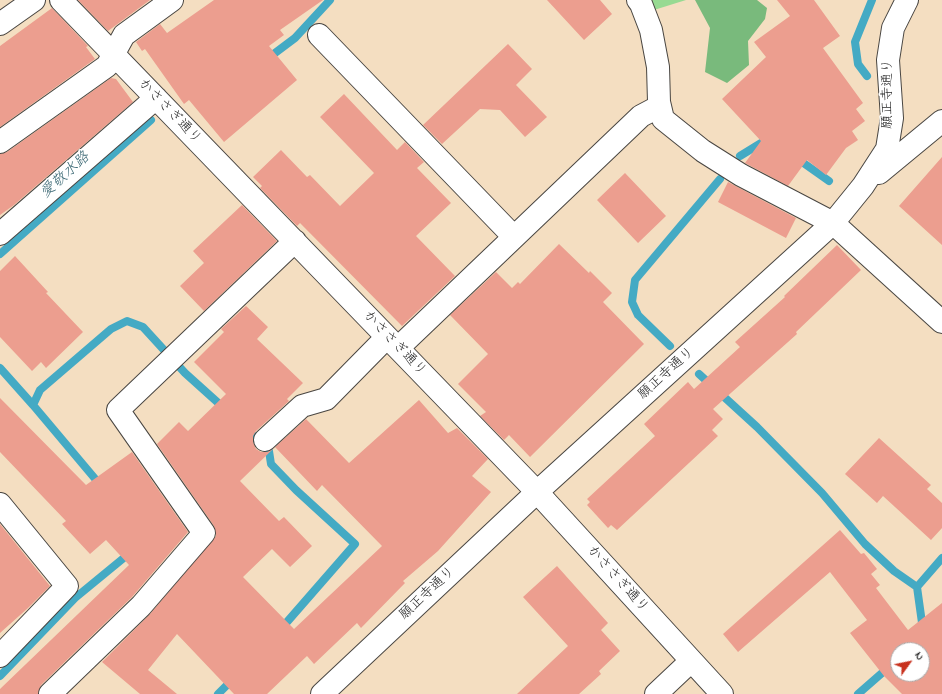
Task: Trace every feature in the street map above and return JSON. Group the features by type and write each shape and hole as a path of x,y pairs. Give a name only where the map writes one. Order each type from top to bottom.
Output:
{"street":[{"path":"0,24 34,0"},
{"name":"かささぎ通り","path":"61,0 537,492 722,694"},
{"path":"0,142 107,66 124,35 172,0"},
{"path":"638,0 651,30 658,67 660,106 663,119 703,151 741,175 833,223 942,322"},
{"name":"願正寺通り","path":"322,694 537,492 833,223 862,186 887,149 892,118 888,60 893,28 907,0"},
{"path":"319,35 514,237"},
{"path":"0,234 156,98"},
{"path":"265,440 302,406 326,399 514,237 641,116 660,106"},
{"path":"862,186 942,121"},
{"path":"50,694 141,606 204,533 118,410 295,241"},
{"path":"0,504 67,586 0,656"},
{"path":"656,694 691,661"}],"green space":[{"path":"647,0 686,0 654,10"},
{"path":"695,0 757,0 767,8 765,19 748,41 749,65 727,83 705,72 710,28"}],"building":[{"path":"78,0 150,0 108,31"},
{"path":"214,0 323,0 280,30 284,35 269,46 297,80 224,142 189,100 184,104 145,49 142,51 136,42 160,24 167,33"},
{"path":"547,0 600,0 612,14 584,40"},
{"path":"777,0 814,0 840,36 823,48 863,103 856,109 865,121 852,131 858,140 846,148 826,175 807,160 788,186 745,163 761,141 722,99 766,57 754,42 790,16"},
{"path":"52,8 88,46 86,47 95,59 0,127 0,46"},
{"path":"508,44 532,69 516,85 547,117 525,137 500,110 480,109 442,144 423,125"},
{"path":"111,78 116,79 133,102 14,205 0,215 0,154 7,152"},
{"path":"344,94 397,150 405,142 424,162 417,168 451,203 416,236 455,276 402,326 300,223 297,226 260,188 262,186 253,177 281,150 307,177 310,175 340,206 374,173 320,117"},
{"path":"942,157 942,245 899,206"},
{"path":"625,173 666,216 638,243 597,200"},
{"path":"728,182 796,218 786,238 718,202"},
{"path":"242,205 277,241 204,311 180,286 204,263 193,251"},
{"path":"559,244 589,273 590,271 612,293 603,302 644,344 530,457 509,435 504,440 480,416 486,412 458,384 488,354 450,315 496,272 512,288 518,282 520,284"},
{"path":"837,245 861,270 796,332 797,334 713,409 723,419 712,430 718,436 617,530 611,525 608,528 587,505 590,502 587,499 655,436 644,424 688,382 694,389 740,347 735,342 785,297 784,296"},
{"path":"15,256 48,292 46,293 83,332 46,368 41,362 32,371 0,337 0,271"},
{"path":"246,306 268,327 257,339 303,383 287,399 289,401 256,431 253,436 253,442 256,449 261,452 267,452 273,449 240,481 279,521 284,517 312,546 290,567 272,549 243,577 294,629 382,546 322,485 317,491 275,447 306,419 349,463 419,400 448,433 457,428 488,459 472,476 491,492 438,551 403,581 405,583 361,628 357,623 314,664 307,656 267,694 234,694 177,634 148,670 177,694 140,694 102,662 150,614 216,536 214,526 157,444 179,422 188,431 226,394 194,362 224,332 221,329"},
{"path":"0,398 86,485 132,452 188,532 132,597 41,685 38,694 0,694 0,689 129,565 106,540 90,554 62,524 66,521 0,452"},
{"path":"879,438 931,485 927,489 942,503 942,528 931,540 883,496 877,503 845,474"},
{"path":"0,524 50,586 0,633"},
{"path":"840,530 861,554 864,553 877,569 871,574 880,585 876,588 908,630 942,603 942,694 902,694 890,682 884,676 850,633 867,620 830,572 738,652 723,634"},
{"path":"557,566 608,623 601,630 620,651 599,671 601,674 579,694 517,694 568,646 523,597"}],"waterway":[{"name":"愛敬水路","path":"267,59 295,38 330,0"},
{"path":"867,76 858,64 855,42 872,0"},
{"name":"愛敬水路","path":"0,254 151,120"},
{"path":"740,156 766,140"},
{"path":"795,157 829,181"},
{"path":"670,346 638,315 632,302 635,280 720,179"},
{"path":"0,368 33,405 40,390 111,329 127,321 143,327 185,373 225,409"},
{"path":"699,374 757,427 822,493 865,544 894,571 917,587"},
{"path":"33,405 102,487"},
{"path":"246,429 269,451 271,464 296,490 355,544 280,630"},
{"path":"0,676 75,598 131,552"},
{"path":"923,630 917,587 942,558"},
{"path":"858,694 890,666"},
{"path":"218,694 234,678"}]}
